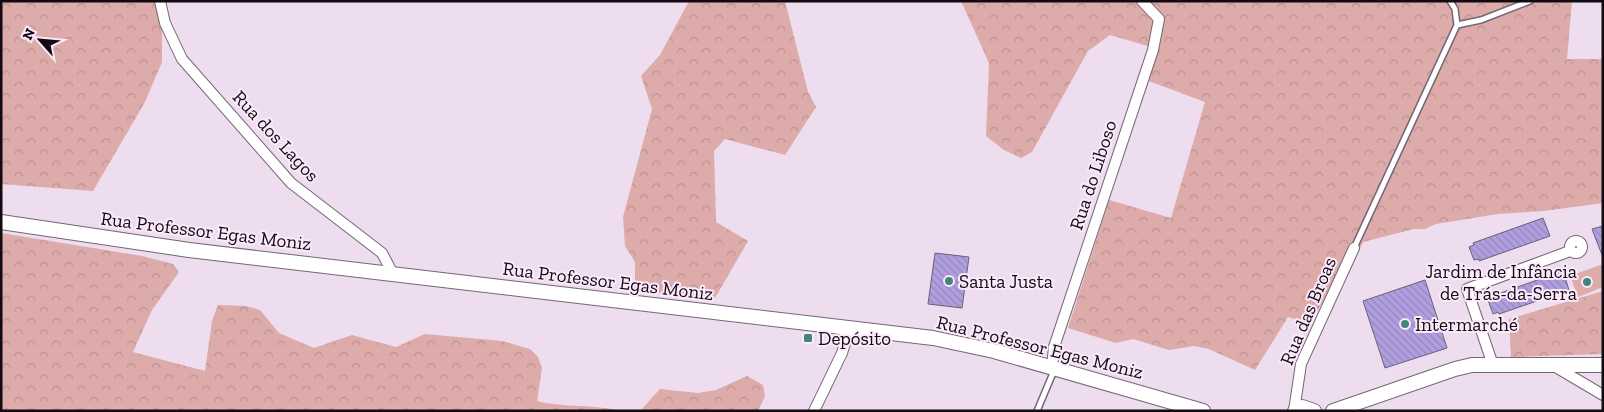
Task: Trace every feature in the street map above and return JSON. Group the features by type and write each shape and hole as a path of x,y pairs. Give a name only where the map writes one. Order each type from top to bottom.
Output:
{"main road":[{"name":"Rua Professor Egas Moniz","path":"1,222 189,250 963,342 1203,411"},
{"path":"1335,411 1455,369 1472,365 1603,365"},
{"path":"1295,411 1302,407 1314,410"}],"street":[{"name":"Rua dos Lagos","path":"160,1 165,23 182,59 291,183 382,252 392,274"},
{"name":"Rua do Liboso","path":"1052,367 1054,347 1153,50 1159,19 1142,1"},
{"name":"Rua das Broas","path":"1295,411 1301,364 1354,248"},
{"path":"1493,365 1467,289 1570,251"},
{"path":"814,411 842,353 850,328"},
{"path":"1548,365 1569,373 1603,395"},
{"name":"Rua das Broas","path":"1297,388 1300,396 1314,410"}],"lane":[{"path":"1354,248 1457,25 1455,9 1450,1"},
{"path":"1457,25 1481,20 1530,1"},
{"path":"1038,411 1054,373 1052,367"}],"green space":[{"path":"1,1 156,1 162,29 162,62 145,102 93,191 1,184"},
{"path":"689,1 785,1 808,92 816,107 785,155 725,139 714,151 716,222 748,241 715,298 635,291 635,262 625,246 623,217 652,109 641,76 660,55"},
{"path":"961,1 1572,1 1567,59 1603,59 1603,203 1544,211 1498,214 1436,224 1425,229 1414,229 1363,242 1345,282 1330,289 1310,324 1288,317 1255,370 1209,349 1194,346 1169,350 1133,339 1116,343 1068,328 1109,200 1171,218 1205,102 1146,80 1158,49 1110,35 1088,51 1032,152 1021,158 1004,150 986,136 989,63"},
{"path":"1,233 142,256 173,264 179,272 152,310 133,352 205,371 212,321 218,305 246,306 260,310 279,333 314,348 352,335 396,347 425,334 502,341 530,349 538,357 542,368 537,401 620,411 1,411"},
{"name":"Jardim de Infância de Trás-da-Serra","path":"1603,264 1603,287 1578,297 1570,276"},
{"path":"1603,291 1603,354 1511,357 1509,319"},
{"path":"747,376 763,385 765,396 758,411 640,411 660,389 698,393 716,390"}],"building":[{"path":"1543,218 1550,236 1479,261 1479,259 1474,260 1469,247 1474,245 1473,243"},
{"path":"1603,226 1603,255 1602,255 1592,229"},
{"name":"Santa Justa","path":"935,253 969,257 962,308 928,304"},
{"path":"1563,271 1569,290 1499,314 1498,312 1493,314 1488,300 1493,299 1492,296"},
{"name":"Intermarché","path":"1425,280 1447,348 1385,368 1363,301"}],"place":[{"name":"Santa Justa","path":"949,281"},
{"name":"Jardim de Infância de Trás-da-Serra","path":"1587,282"},
{"name":"Intermarché","path":"1405,324"},
{"name":"Depósito","path":"808,338"}]}
